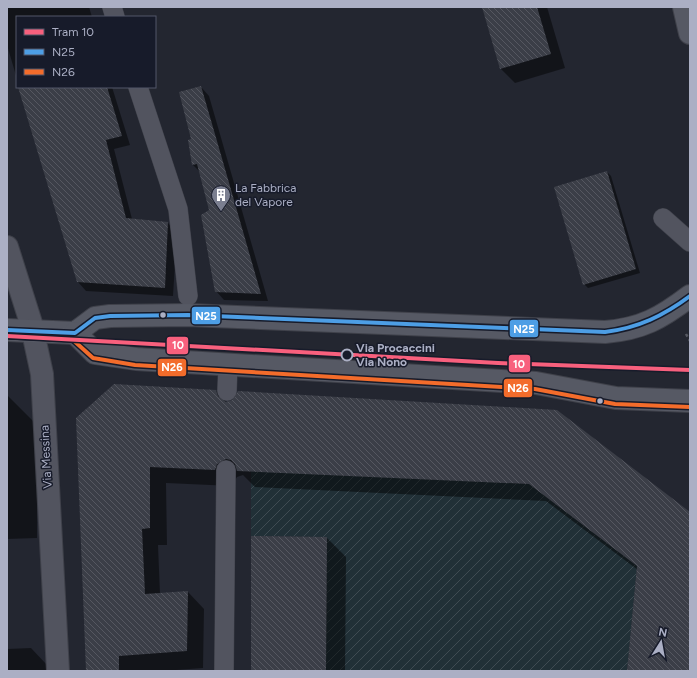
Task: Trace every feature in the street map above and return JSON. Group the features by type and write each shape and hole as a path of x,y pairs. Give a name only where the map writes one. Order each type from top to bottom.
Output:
{"street":[{"path":"684,9 690,33"},
{"name":"Via Messina","path":"7,247 31,323 42,374 58,671"},
{"path":"7,330 75,333 95,318 110,316 166,315 244,316 595,332 619,331 645,325 658,319 690,296"},
{"path":"75,333 95,353 136,359 536,383 570,388 594,395 624,399 690,401"}],"lane":[{"path":"138,88 178,209 188,296"},
{"path":"663,218 690,242"},
{"path":"227,391 228,365"},
{"path":"224,671 226,470"}],"shaded area":[{"path":"251,471 529,484 637,566 627,671 326,671 327,537 251,536"}],"building":[{"path":"482,7 537,7 551,54 500,69"},
{"name":"La Fabbrica del Vapore","path":"201,86 261,294 215,292 201,215 209,210 197,164 192,165 188,140 191,139 179,92"},
{"path":"18,88 107,88 122,136 106,140 126,218 168,222 165,288 77,282"},
{"path":"607,171 636,269 583,285 554,187"},
{"path":"114,384 216,390 218,396 226,402 232,400 238,391 557,410 690,512 690,671 627,671 637,566 529,484 237,471 235,464 231,460 226,459 217,464 215,470 150,467 150,528 142,529 145,594 188,591 187,651 119,656 119,671 86,671 76,418"},
{"path":"251,536 327,537 326,671 251,671"}],"tram line":[{"name":"10","path":"7,336 498,363 690,370"}],"transit line":[{"name":"N25","path":"7,330 75,333 95,318 110,316 188,315 605,332 628,328 650,320 670,310 690,296"},
{"name":"N26","path":"7,336 72,339 93,358 135,365 535,389 615,404 690,407"}],"place":[{"name":"La Fabbrica del Vapore","path":"221,212"},
{"name":"Via Procaccini Via Nono","path":"347,355"}]}
